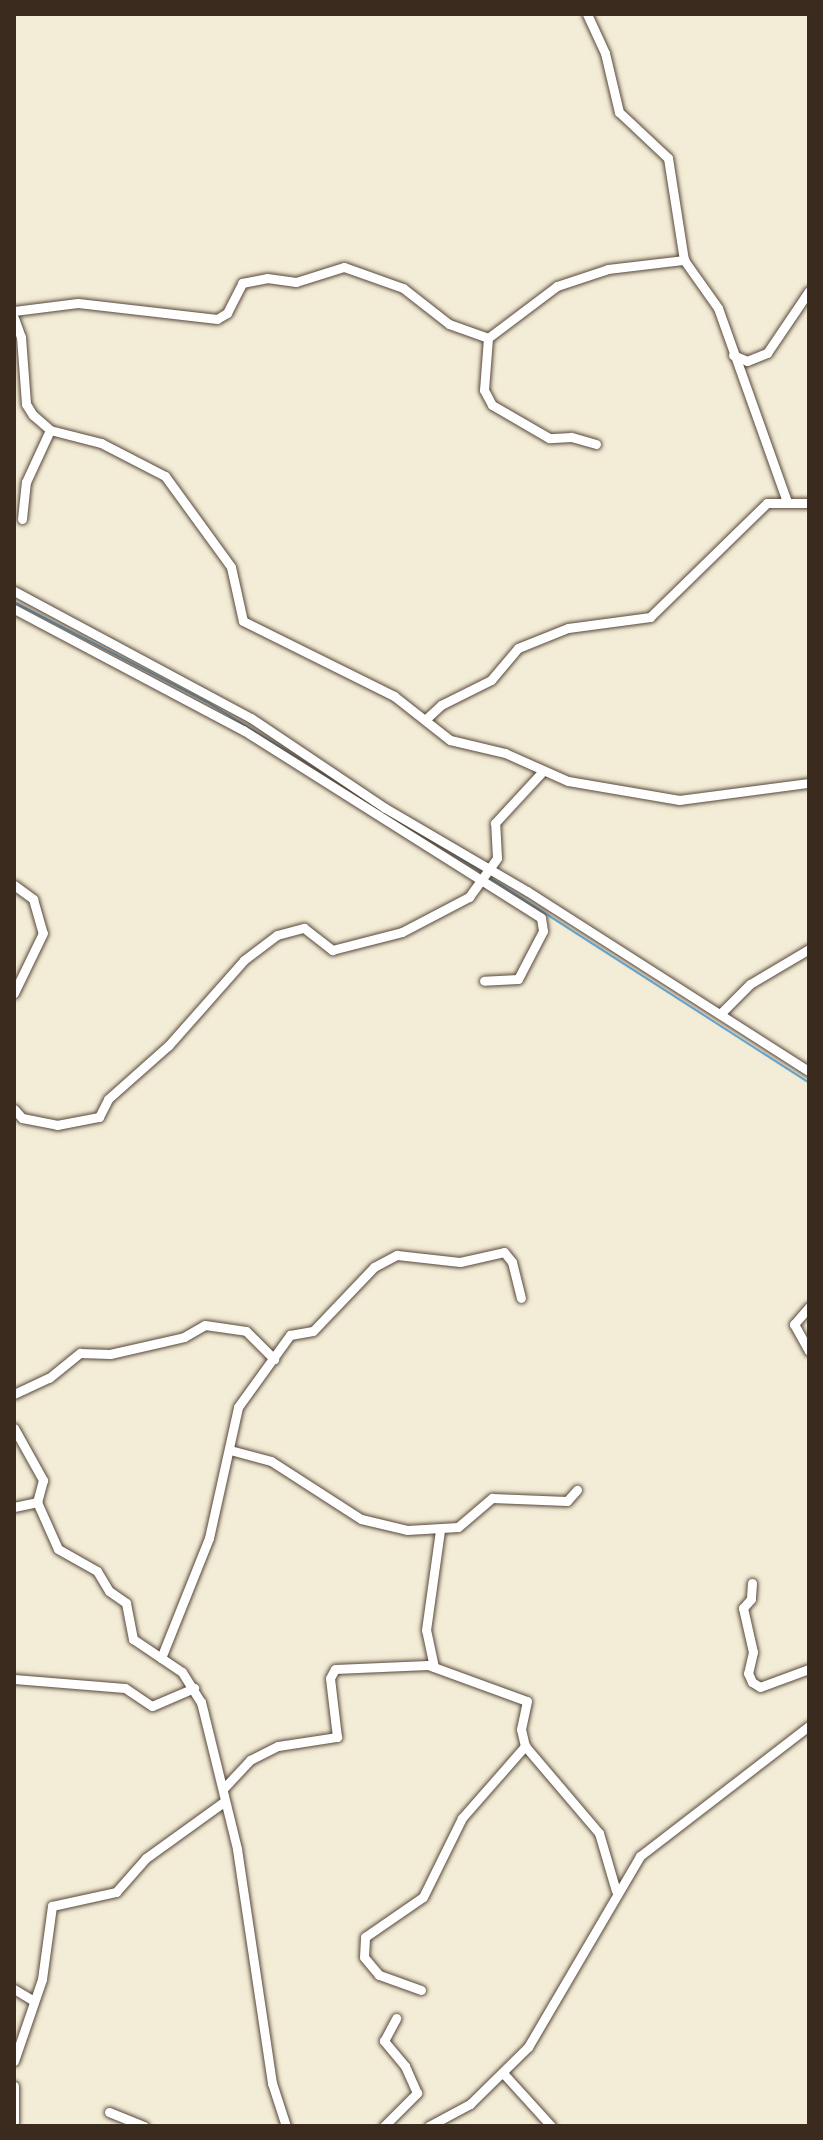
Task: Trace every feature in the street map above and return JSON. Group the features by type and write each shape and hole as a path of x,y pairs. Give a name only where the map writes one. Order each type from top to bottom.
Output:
{"street":[{"path":"587,14 605,53 619,112 668,158 684,260 718,308 787,502"},
{"path":"596,444 549,438 492,405 484,390 488,338 557,286 608,269 684,260"},
{"path":"14,311 78,303 217,319 227,313 242,283 267,278 296,282 344,267 403,288 449,324 488,338"},
{"path":"733,355 747,361 767,353 809,291"},
{"path":"14,318 21,337 26,404 50,430 101,443 165,476 231,567 243,621 341,667 426,719 450,740 505,753 584,786 679,800 809,783"},
{"path":"22,519 26,482 50,430"},
{"path":"426,719 441,705 491,680 518,648 568,628 650,617 767,503 809,503"},
{"path":"14,591 251,718 487,876 544,924 518,979 484,981"},
{"path":"14,609 243,730 720,1014 809,1071"},
{"path":"111,661 121,648"},
{"path":"14,1109 22,1118 57,1125 91,1119 168,1046 244,960 277,935 304,928 332,950 395,933 469,897 487,876 498,852 495,823 543,771"},
{"path":"14,885 33,899 43,922 41,945 14,993"},
{"path":"720,1014 750,984 809,949"},
{"path":"161,1658 209,1538 238,1407 290,1335 313,1331 374,1267 397,1255 460,1262 504,1252 512,1262 521,1298"},
{"path":"809,1307 794,1324 809,1351"},
{"path":"14,1394 49,1378 80,1353 110,1354 184,1337 205,1325 246,1331 274,1359"},
{"path":"14,1428 43,1480 37,1502 58,1549 97,1571 109,1591 126,1603 130,1635 194,1688 223,1789 272,2083 286,2126"},
{"path":"230,1450 271,1461 361,1519 407,1530 440,1530 465,1524 492,1498 567,1501 577,1490"},
{"path":"14,1507 37,1502"},
{"path":"434,1667 426,1630 440,1530"},
{"path":"752,1583 751,1599 743,1608 753,1652 752,1682 760,1687 809,1669"},
{"path":"223,1789 250,1760 278,1746 337,1737 330,1678 335,1669 434,1667 524,1698 525,1746 599,1833 616,1891"},
{"path":"14,1679 125,1688 152,1706 194,1688"},
{"path":"429,2126 463,2109 503,2073 533,2040 616,1891 640,1856 809,1726"},
{"path":"421,1990 379,1975 364,1957 365,1937 423,1897 462,1818 525,1746"},
{"path":"14,2061 47,1958 52,1906 116,1892 146,1858 225,1801"},
{"path":"14,1989 34,2001"},
{"path":"384,2126 417,2093 405,2066 384,2041 396,2018"},
{"path":"503,2073 551,2126"},
{"path":"14,2086 14,2122"},
{"path":"109,2112 144,2126"}],"waterway":[{"path":"14,602 207,702 363,798"},
{"path":"416,831 482,872"},
{"path":"487,876 809,1083"}]}
